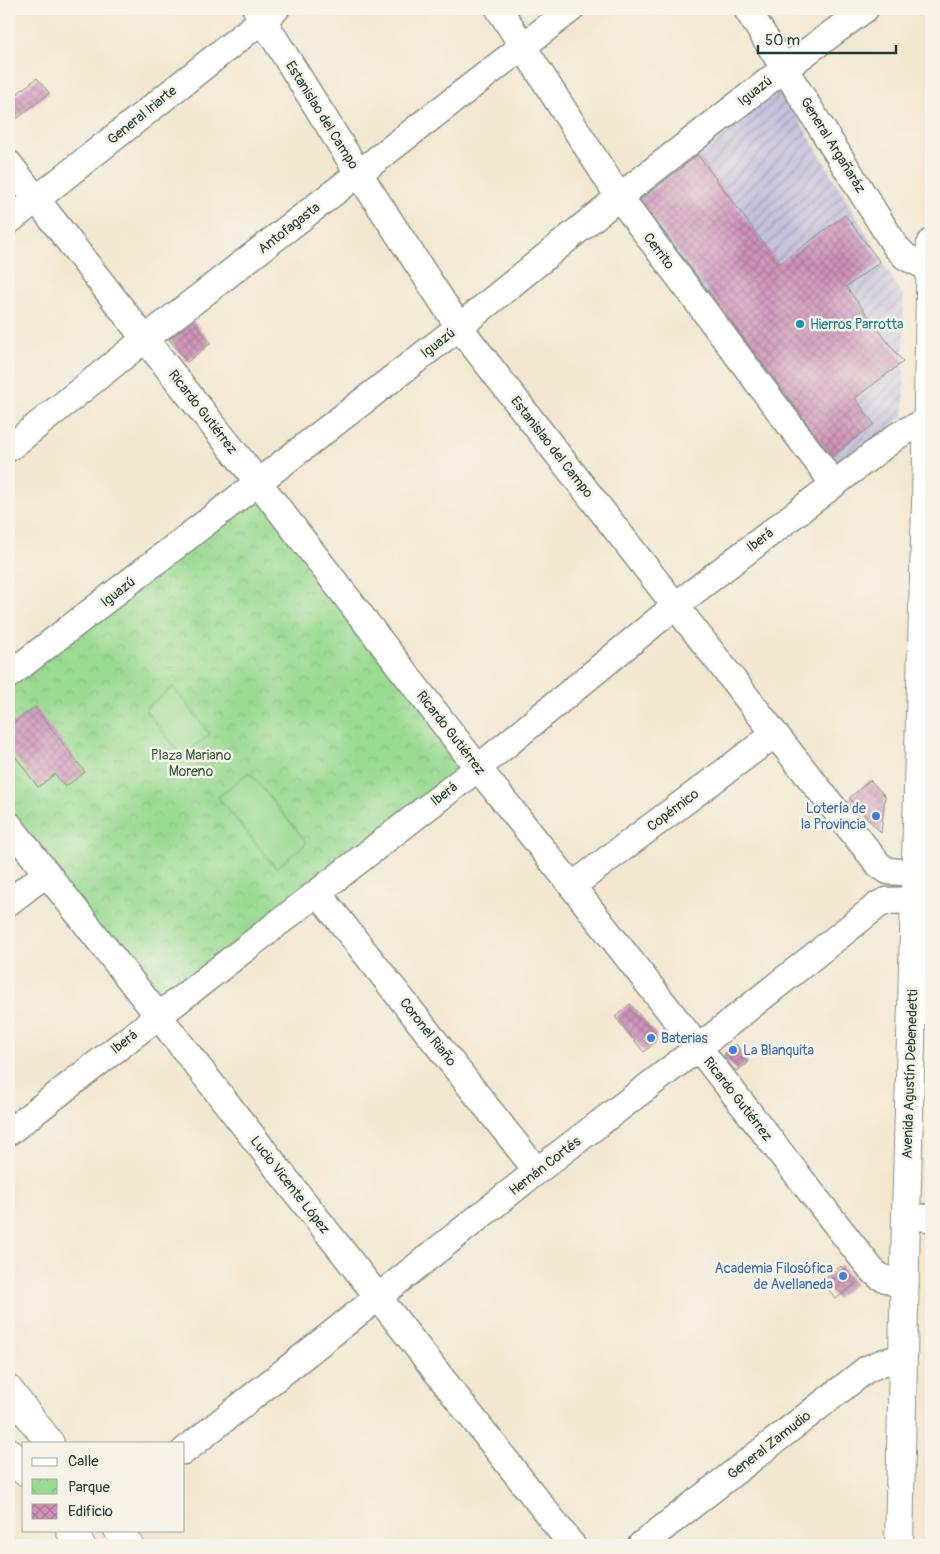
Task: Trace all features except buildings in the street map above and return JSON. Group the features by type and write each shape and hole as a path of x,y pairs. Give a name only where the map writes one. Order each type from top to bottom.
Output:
{"main road":[{"name":"Avenida Agustín Debenedetti","path":"899,1545 905,1288 919,1218 915,900 921,862 929,504 928,421 931,243"},
{"path":"9,1390 49,1442"},
{"path":"9,1452 22,1468"},
{"path":"119,1532 129,1545"}],"street":[{"name":"Cerrito","path":"499,9 619,196 834,484"},
{"name":"Antofagasta","path":"9,448 571,9"},
{"name":"General Argañaráz","path":"747,9 896,247 906,257 931,269"},
{"name":"Iguazú","path":"9,675 459,327 619,196 865,9"},
{"name":"Estanislao del Campo","path":"265,12 359,174 459,327 879,865 888,871 921,862"},
{"name":"General Iriarte","path":"9,221 265,12"},
{"name":"Ricardo Gutiérrez","path":"9,164 258,482 478,768 871,1268 879,1276 905,1288"},
{"name":"Iberá","path":"9,1132 478,768 675,606 897,436 910,428 928,421"},
{"name":"Copérnico","path":"572,886 775,734"},
{"name":"Lucio Vicente López","path":"9,825 572,1545"},
{"path":"9,902 46,873"},
{"name":"Coronel Riaño","path":"318,893 537,1171"},
{"name":"Hernán Cortés","path":"185,1449 878,905 886,901 915,900"},
{"name":"General Zamudio","path":"641,1545 867,1369 903,1357"}],"shaded area":[{"name":"Hierros Parrotta","path":"780,87 904,298 904,416 834,470 631,201"}],"green space":[{"name":"Plaza Mariano Moreno","path":"258,482 478,768 158,1015 9,825 9,675"},
{"path":"173,687 210,734 182,756 145,709"},
{"path":"249,772 307,843 276,868 218,797"}],"place":[{"name":"Hierros Parrotta","path":"800,324"},
{"name":"Lotería de la Provincia","path":"876,816"},
{"name":"Baterias","path":"651,1038"},
{"name":"La Blanquita","path":"733,1050"},
{"name":"Academia Filosófica de Avellaneda","path":"843,1276"}]}
